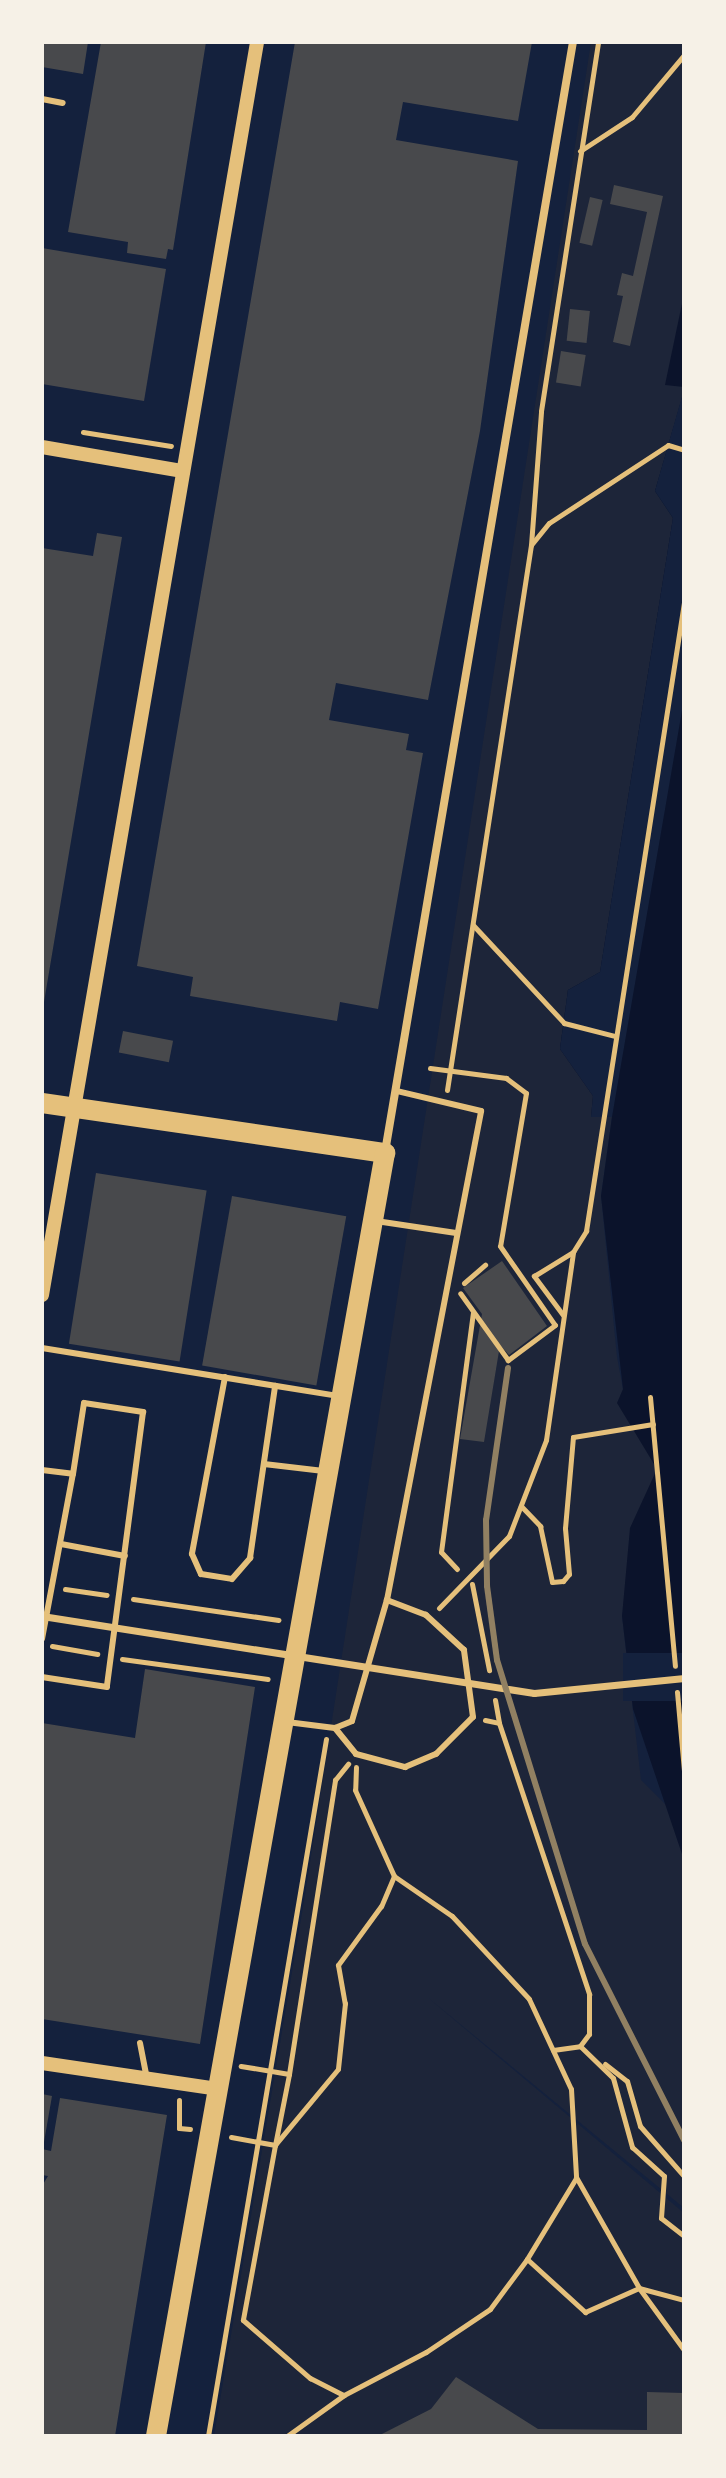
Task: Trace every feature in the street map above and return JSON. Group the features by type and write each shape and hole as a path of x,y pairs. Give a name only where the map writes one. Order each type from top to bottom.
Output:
{"main road":[{"path":"42,1103 385,1153 156,2436"}],"street":[{"path":"42,1295 257,42"},
{"path":"385,1153 573,42"},
{"path":"42,447 183,471"},
{"path":"42,1616 534,1693 684,1678"},
{"path":"42,2063 219,2089"}],"lane":[{"path":"42,99 63,103"},
{"path":"283,1721 331,1727 352,1721 387,1600 481,1111 397,1091"},
{"path":"375,1220 456,1233"},
{"path":"42,1348 342,1397"},
{"path":"225,1377 192,1554 201,1574 232,1579 250,1558 275,1386"},
{"path":"42,1642 49,1587 61,1544 84,1403 143,1412 107,1687 42,1677"},
{"path":"264,1464 329,1471"},
{"path":"42,1470 73,1474"},
{"path":"61,1544 125,1556"},
{"path":"331,1727 356,1754 405,1767 436,1754 473,1717 464,1650 426,1615 387,1600"},
{"path":"140,2043 147,2079"}],"path":[{"path":"445,1102 531,545 541,411 598,42"},
{"path":"580,151 632,117 684,55"},
{"path":"71,430 186,449"},
{"path":"531,545 549,523 668,445 684,450"},
{"path":"426,1615 486,1563 509,1536 546,1440 573,1252 586,1231 684,602"},
{"path":"472,925 564,1023 615,1036"},
{"path":"430,1068 506,1078 526,1093 500,1246 555,1325 508,1360 457,1289 485,1265"},
{"path":"564,1317 534,1276 573,1252"},
{"path":"457,1569 441,1552 474,1312"},
{"path":"650,1397 684,1771"},
{"path":"521,1506 540,1526 552,1582 563,1581 569,1574 565,1528 573,1437 653,1424"},
{"path":"472,1584 491,1681"},
{"path":"49,1587 278,1620"},
{"path":"42,1642 111,1657 268,1679"},
{"path":"494,1695 499,1723 589,1994 589,2034 580,2046 553,2050"},
{"path":"473,1717 499,1723"},
{"path":"208,2436 331,1727"},
{"path":"356,1754 355,1790 394,1876 452,1916 529,1999 571,2089 576,2177 639,2288 684,2350"},
{"path":"344,2395 310,2378 243,2320 289,2074 335,1780 356,1754"},
{"path":"275,2145 338,2069 345,2003 338,1965 381,1906 394,1876"},
{"path":"580,2046 627,2081 640,2126 684,2176"},
{"path":"601,2062 613,2078 632,2147 664,2176 661,2218 684,2236"},
{"path":"224,2063 289,2074"},
{"path":"179,2083 179,2128 275,2145"},
{"path":"287,2436 344,2395 426,2352 490,2309 527,2259 576,2177"},
{"path":"527,2259 585,2312 639,2288 684,2300"}],"shaded area":[{"path":"591,42 684,42 684,391 655,491 673,518 600,973 568,990 560,1048 612,1117 601,1196 617,1357 623,1389 657,1469 622,1616 641,1780 669,1808 684,1849 684,2208 426,1996 684,2213 684,2436 214,2436 305,1895"},
{"path":"684,294 684,387 665,385"},
{"path":"684,391 684,1860 633,1709 622,1616 630,1528 657,1469 617,1403 623,1389 601,1196 612,1117 591,1117 593,1096 560,1049 568,990 600,972 673,518 655,491"}],"pier":[{"path":"683,393 684,699 612,1117 591,1117 593,1096 560,1049 568,990 600,972 673,518 655,491"},
{"path":"623,1653 684,1653 684,1701 623,1701"}],"building":[{"path":"42,42 88,42 83,74 42,67"},
{"path":"101,42 206,42 173,250 168,249 166,259 127,253 128,242 68,232"},
{"path":"295,42 532,42 518,121 403,102 396,140 518,161 480,431 428,700 336,683 329,720 409,734 406,750 423,753 378,1009 340,1002 337,1021 190,996 193,977 137,966"},
{"path":"614,185 663,196 630,346 613,342 623,296 617,295 622,273 633,276 647,212 610,204"},
{"path":"590,197 603,200 592,246 579,243"},
{"path":"42,248 166,269 144,401 42,384"},
{"path":"570,309 590,311 587,343 567,341"},
{"path":"561,351 586,355 581,387 556,383"},
{"path":"97,533 122,537 42,1014 42,548 93,556"},
{"path":"123,1031 173,1041 169,1062 119,1053"},
{"path":"96,1173 207,1191 180,1361 69,1344"},
{"path":"232,1196 346,1216 316,1386 202,1365"},
{"path":"502,1261 547,1326 509,1355 500,1345 484,1442 460,1439 482,1314 463,1288"},
{"path":"145,1669 255,1687 200,2044 42,2019 42,1723 135,1738"},
{"path":"42,2094 52,2096 44,2142 42,2142"},
{"path":"60,2098 167,2115 115,2436 42,2436 42,2186 48,2176 42,2175 42,2149 51,2151"},
{"path":"456,2377 538,2429 647,2430 647,2392 684,2393 684,2436 378,2436 431,2409"}],"railway":[{"path":"508,1368 486,1520 487,1586 497,1660 585,1944 684,2140"}]}
